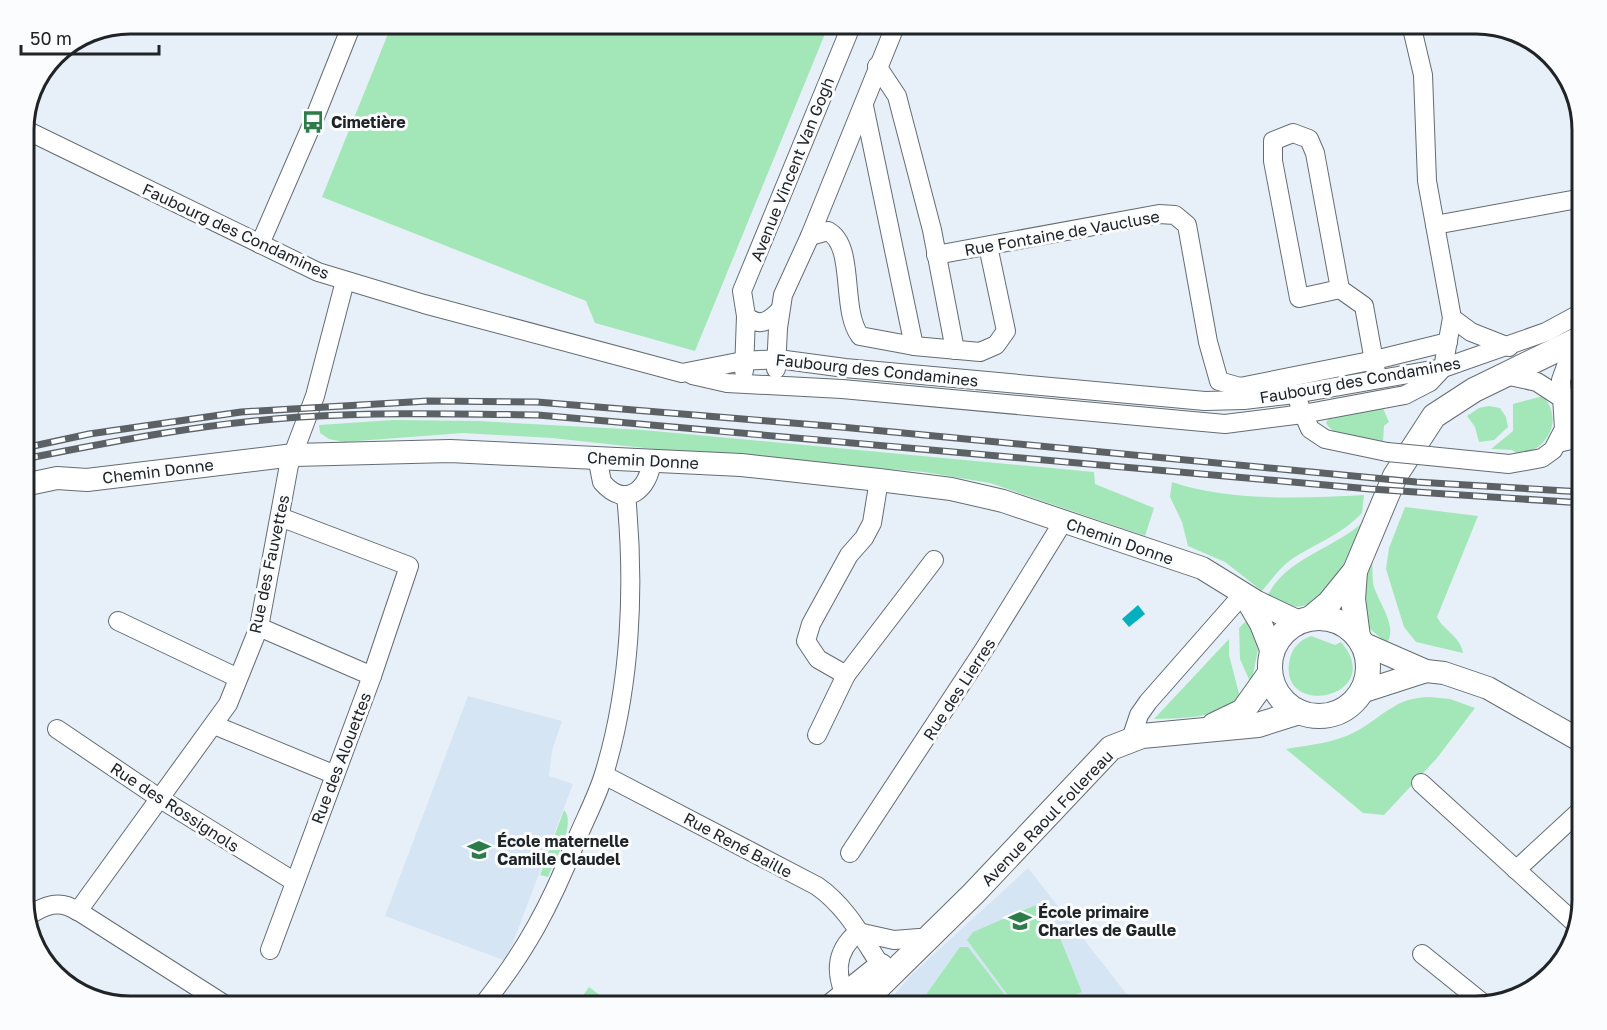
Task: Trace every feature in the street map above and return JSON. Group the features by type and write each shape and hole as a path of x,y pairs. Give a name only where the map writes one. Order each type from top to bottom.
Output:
{"main road":[{"path":"1355,571 1353,599 1360,640 1368,662 1366,682 1361,692 1349,705 1334,714 1310,715 1282,700 1271,662 1282,634 1329,603 1355,571 1395,476 1428,424 1451,403 1572,342"},
{"path":"1305,620 1332,620 1351,630 1360,640"},
{"name":"Avenue Raoul Follereau","path":"1202,729 1243,711 1271,662"},
{"name":"Avenue Raoul Follereau","path":"856,995 941,927 1111,748 1131,739 1202,729 1258,725 1299,711"},
{"name":"Avenue Raoul Follereau","path":"880,977 920,938 941,927"}],"street":[{"path":"260,244 309,132 348,34"},
{"name":"Avenue Vincent Van Gogh","path":"757,384 745,372 743,361 746,316 742,291 848,34"},
{"path":"757,384 776,371 779,311 783,295 810,236 891,34"},
{"path":"682,373 727,383 842,389 1201,423 1254,422 1405,395 1430,382 1443,368 1452,318 1427,181 1423,75 1413,34"},
{"path":"877,66 897,96 936,255 955,350"},
{"path":"864,106 914,346"},
{"name":"Faubourg des Condamines","path":"35,134 318,272 682,373 743,361 778,359 845,368 1205,401 1244,400 1295,394 1443,368 1509,347 1546,332 1572,318"},
{"path":"1340,289 1299,298 1273,161 1274,141 1293,134 1308,139 1315,153 1340,289 1364,306 1375,360 1376,386 1364,403"},
{"path":"1436,225 1572,200"},
{"name":"Rue Fontaine de Vaucluse","path":"936,255 1159,214 1175,215 1187,225 1212,364 1219,381 1240,387 1375,360 1448,342"},
{"path":"810,236 828,231 837,236 842,245 849,309 854,328 860,336 914,346 980,352 996,345 1006,331 988,246"},
{"name":"Rue des Fauvettes","path":"77,911 228,704 259,627 289,465 315,396 345,281"},
{"path":"746,316 756,323 765,322 779,311"},
{"path":"1452,318 1471,332 1509,347"},
{"path":"1295,394 1310,429 1325,439 1388,452 1509,464 1529,462 1542,458 1558,443 1566,419 1560,394 1560,380 1566,366 1572,361"},
{"path":"1505,375 1537,382 1560,394 1572,407"},
{"path":"1558,443 1572,440"},
{"name":"Chemin Donne","path":"35,483 57,478 87,480 294,455 450,451 741,465 962,491 1003,501 1202,568 1243,594 1305,620"},
{"path":"597,457 602,482 617,494 626,495 638,491 648,480 652,460"},
{"path":"846,675 818,659 806,641 812,624 838,575 872,523 879,480"},
{"path":"490,995 528,945 542,920 604,775 620,701 627,639 630,570 626,495"},
{"name":"Rue des Alouettes","path":"270,950 333,774 372,675 409,566 280,517"},
{"name":"Rue des Lierres","path":"850,853 967,677 1063,522"},
{"path":"817,735 846,675 934,560"},
{"path":"1131,739 1139,715 1148,702 1243,594"},
{"name":"Chemin Donne","path":"1243,594 1261,624 1271,662"},
{"path":"118,621 238,678"},
{"path":"259,627 372,675"},
{"path":"1360,640 1426,671 1455,676 1488,688 1572,736"},
{"path":"1361,692 1426,671"},
{"path":"214,725 333,774"},
{"name":"Rue des Rossignols","path":"57,729 159,798 294,882"},
{"name":"Rue René Baille","path":"604,775 817,886 844,908 880,977"},
{"path":"1421,783 1570,919"},
{"path":"1516,870 1572,818"},
{"path":"36,912 52,905 66,904 210,995"},
{"path":"845,995 839,956 844,943 858,932 873,933 894,940 920,938"},
{"path":"1422,954 1473,995"}],"shaded area":[{"name":"École maternelle Camille Claudel","path":"468,696 562,721 552,751 549,776 573,784 506,961 385,916"},
{"name":"École primaire Charles de Gaulle","path":"1028,868 1127,995 894,995 911,975"}],"green space":[{"path":"388,34 825,34 695,351 595,323 586,301 322,197"},
{"path":"1543,396 1552,414 1550,432 1545,440 1530,452 1520,455 1512,450 1491,449 1513,431 1513,404"},
{"path":"1382,406 1389,422 1384,426 1383,441 1344,435 1330,428 1326,423 1331,414"},
{"path":"1489,406 1500,408 1506,417 1508,427 1494,440 1479,442 1475,427 1467,416 1479,408"},
{"path":"393,420 478,421 643,430 1094,472 1095,484 1154,508 1145,536 990,483 924,472 672,451 552,438 463,433 344,442 329,439 320,433 319,425"},
{"path":"1172,482 1218,493 1243,496 1364,495 1362,513 1338,532 1290,560 1262,591 1225,562 1188,546 1182,522 1170,497"},
{"path":"1405,507 1478,516 1437,617 1456,638 1463,653 1416,642 1404,627 1386,569 1389,548"},
{"path":"1363,522 1336,578 1316,600 1303,606 1289,606 1267,597 1275,584 1298,563 1338,540"},
{"path":"1372,562 1374,587 1389,622 1390,637 1387,643 1370,629 1365,619 1364,574"},
{"path":"1247,620 1258,650 1251,684 1240,659 1239,628"},
{"path":"1311,636 1335,645 1341,642 1352,661 1351,677 1342,688 1328,695 1312,695 1298,690 1290,678 1290,658 1293,650 1300,642"},
{"path":"1229,639 1229,655 1241,701 1209,714 1154,719"},
{"path":"1430,697 1450,699 1475,708 1437,758 1384,815 1363,813 1286,749 1339,739 1355,732 1398,704 1407,700"},
{"path":"564,810 568,824 563,843 548,877 540,875"},
{"path":"1045,901 1082,992 1075,995 1008,995 967,940 973,932"},
{"path":"960,947 968,947 1005,995 926,995"},
{"path":"589,987 600,995 584,995"}],"water":[{"path":"1138,605 1145,614 1129,627 1122,619"}],"railway":[{"path":"35,446 89,434 241,412 428,401 537,402 841,427 1416,482 1572,491"},
{"path":"35,457 161,434 265,420 330,415 538,415 1370,489 1572,502"}],"place":[{"name":"Cimetière","path":"313,122"},
{"name":"École maternelle Camille Claudel","path":"479,850"},
{"name":"École primaire Charles de Gaulle","path":"1020,921"}]}
